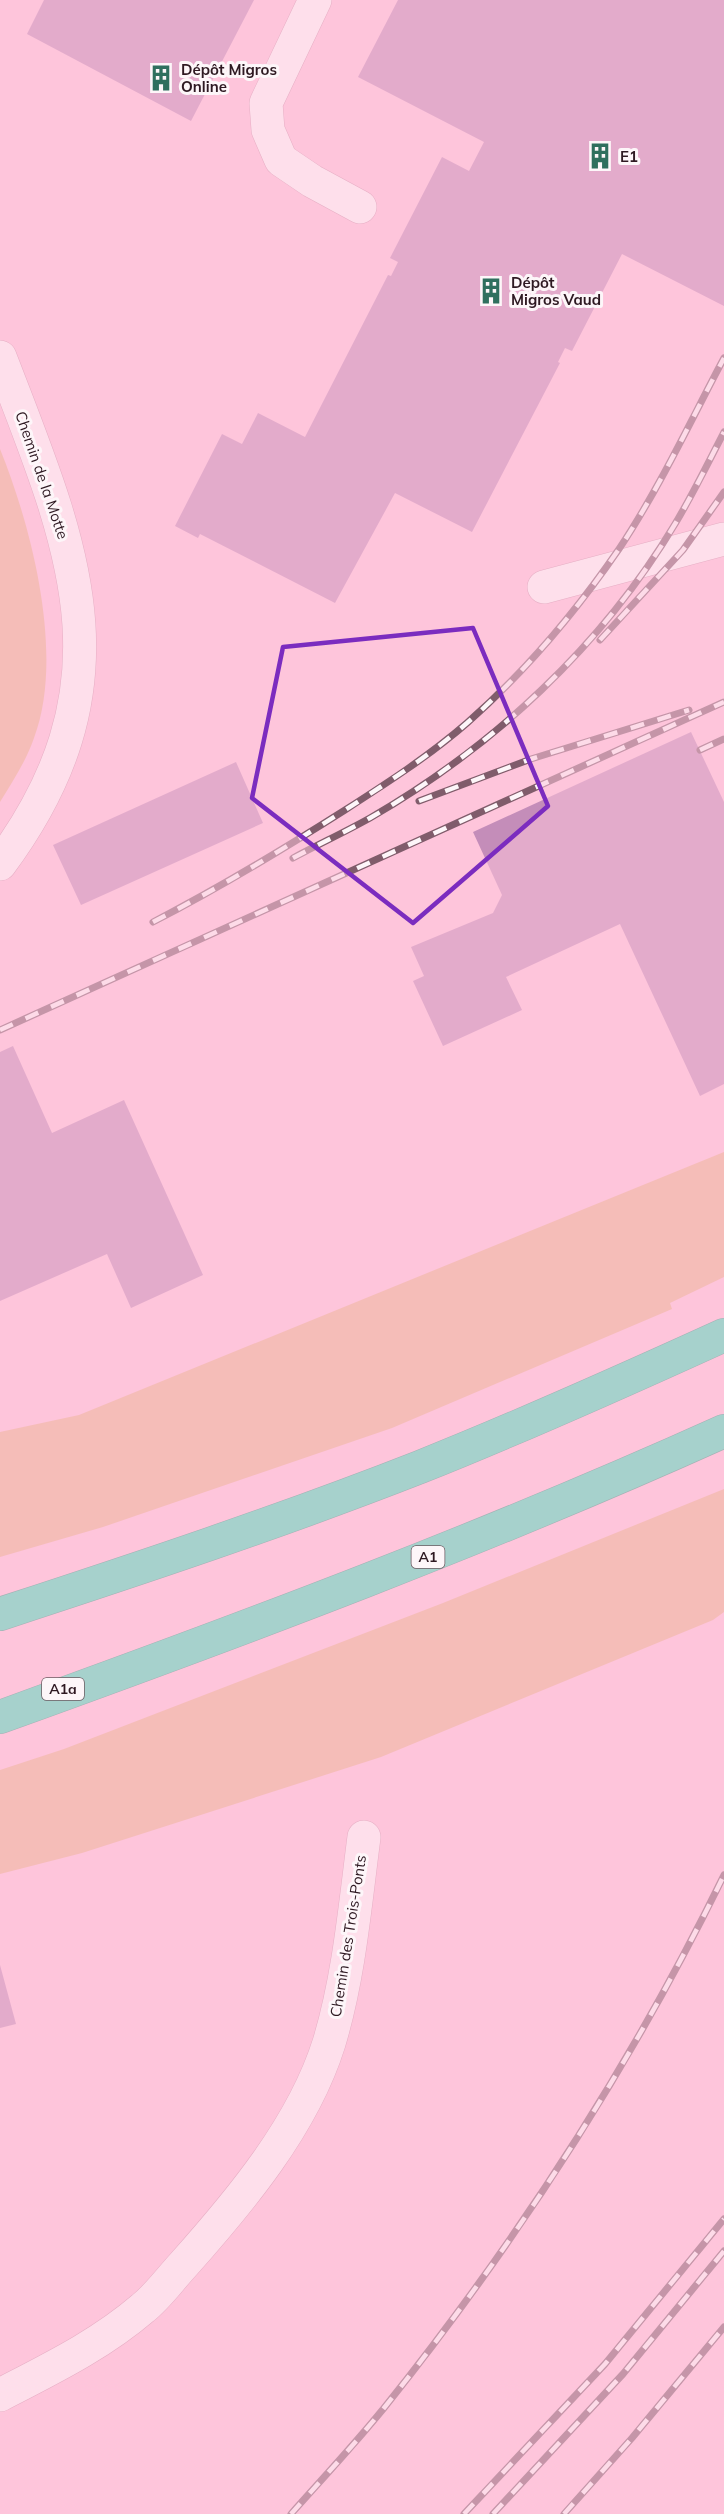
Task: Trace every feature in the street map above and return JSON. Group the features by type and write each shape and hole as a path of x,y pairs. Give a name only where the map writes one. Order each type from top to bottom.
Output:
{"highway":[{"path":"0,1614 292,1515 420,1467 546,1415 724,1335"},
{"name":"A1","path":"0,1717 314,1603 592,1491 724,1431"},
{"name":"A1a","path":"0,1706 127,1671"}],"street":[{"path":"315,0 266,103 268,130 281,160 312,181 360,207"},
{"name":"Chemin de la Motte","path":"0,357 45,475 63,533 78,605 81,649 76,705 65,746 40,798 0,864"},
{"path":"544,587 724,539"},
{"name":"Chemin des Trois-Ponts","path":"0,2395 94,2345 145,2307 214,2230 273,2152 309,2096 329,2043 343,1980 364,1838"}],"highlighted area":[{"path":"473,628 548,806 413,923 252,798 283,647"}],"shaded area":[{"path":"0,449 23,516 41,592 46,669 43,705 34,738 23,763 0,802"},
{"path":"724,1152 724,1277 670,1303 672,1309 392,1428 103,1527 0,1557 0,1432 79,1415"},
{"path":"724,1489 724,1612 713,1620 381,1757 82,1853 0,1874 0,1770 64,1749 443,1603"}],"building":[{"name":"Dépôt Migros Online","path":"44,0 254,0 191,121 27,34"},
{"name":"Dépôt Migros Vaud","path":"398,0 724,0 724,306 622,254 572,351 565,348 558,362 560,363 472,532 395,493 335,603 200,534 198,538 175,526 222,434 242,444 258,413 305,437 388,275 391,276 398,262 390,258 442,157 469,171 484,142 358,77"},
{"path":"691,732 724,802 724,1084 700,1096 620,924 506,977 522,1010 443,1046 413,981 424,976 411,947 493,913 502,895 473,832"},
{"path":"236,762 263,823 81,905 53,845"},
{"path":"13,1046 52,1133 124,1100 203,1275 131,1308 107,1254 0,1301 0,1052"},
{"path":"0,1965 16,2024 0,2028"}],"railway":[{"path":"153,922 202,896 345,810 423,758 488,704 567,619 619,549 661,479 724,358"},
{"path":"293,858 370,818 415,790 501,726 541,690 579,652 646,569 682,513 724,432"},
{"path":"600,640 683,550 724,492"},
{"path":"0,1030 724,702"},
{"path":"419,801 531,759 689,710"},
{"path":"700,750 724,739"},
{"path":"291,2514 350,2449 433,2346 525,2217 569,2151 650,2016 724,1875"},
{"path":"464,2514 605,2364 724,2219"},
{"path":"493,2514 623,2374 724,2251"},
{"path":"564,2514 632,2438 724,2327"}],"place":[{"name":"Dépôt Migros Online","path":"161,78"},
{"name":"E1","path":"600,156"},
{"name":"Dépôt Migros Vaud","path":"491,291"}]}
